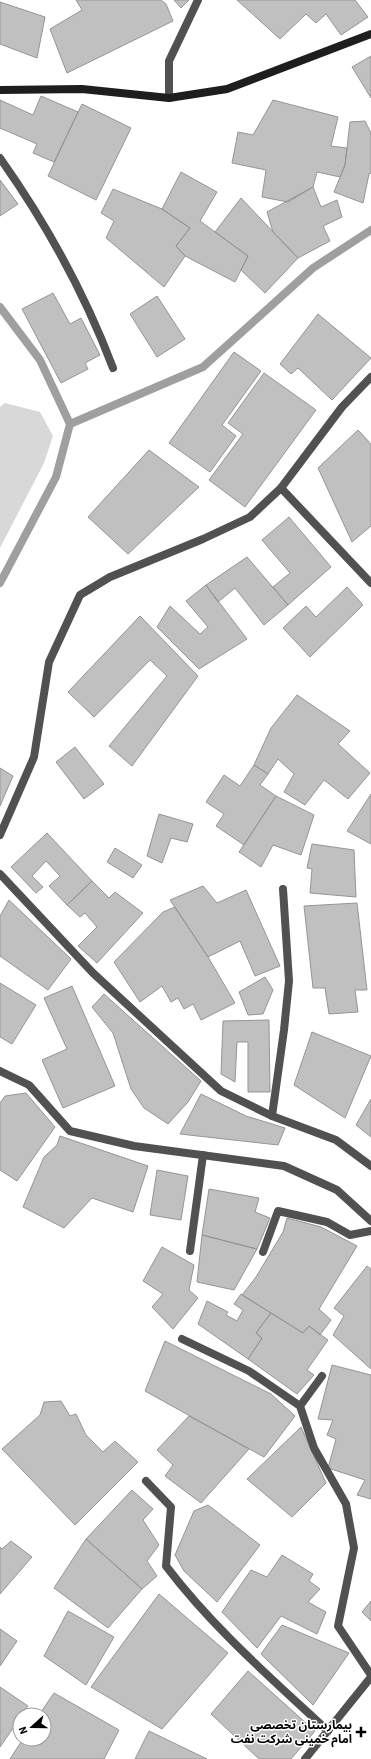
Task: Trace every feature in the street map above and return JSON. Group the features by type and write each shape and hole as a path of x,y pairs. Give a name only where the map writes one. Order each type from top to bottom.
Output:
{"street":[{"path":"169,98 169,61 198,0"},
{"path":"0,90 82,89 169,98 227,89 371,34"},
{"path":"0,158 45,225 102,338 113,368"},
{"path":"0,835 34,757 49,662 80,595 110,577 203,539 250,517 282,488 342,407 371,377"},
{"path":"282,488 371,583"},
{"path":"0,874 93,973 221,1091 272,1116 336,1140 371,1166"},
{"path":"272,1116 289,981 283,888"},
{"path":"0,1071 29,1085 70,1131 134,1146 284,1166 337,1190 371,1221"},
{"path":"190,1251 203,1155"},
{"path":"263,1252 278,1211 327,1222 350,1235 371,1231"},
{"path":"182,1339 249,1371 300,1406 314,1448 346,1504 354,1548 338,1626 371,1676 305,1759"},
{"path":"300,1406 322,1376"},
{"path":"146,1481 171,1507 166,1566 181,1586 237,1647 328,1731"}],"shaded area":[{"path":"5,403 40,412 53,436 44,463 0,548 0,407"}],"building":[{"path":"76,0 161,0 166,4 173,21 67,73 50,29 82,10"},
{"path":"174,0 189,0 181,8"},
{"path":"237,0 355,0 368,17 341,35 326,14 316,23 306,14 280,39"},
{"path":"0,2 45,17 37,58 0,44"},
{"path":"371,56 371,98 352,67"},
{"path":"41,96 78,112 54,162 33,153 37,144 0,128 0,100 33,115"},
{"path":"273,100 338,117 331,146 347,148 345,165 340,177 317,172 313,187 288,202 262,197 266,170 232,163 238,132 253,135"},
{"path":"82,104 131,128 96,200 48,176"},
{"path":"365,121 371,133 371,173 369,174 363,203 334,192 345,165 350,122"},
{"path":"181,172 217,192 200,221 248,256 235,282 185,256 176,246 190,228 162,209"},
{"path":"0,180 18,204 0,216"},
{"path":"313,187 321,207 337,200 342,217 323,226 330,241 298,258 273,232 267,212"},
{"path":"113,189 162,209 190,228 176,246 185,256 164,287 106,238 114,221 101,213"},
{"path":"241,198 298,258 265,293 241,270 248,256 215,232"},
{"path":"53,293 70,324 81,318 100,355 85,363 88,369 61,383 22,309"},
{"path":"157,296 185,339 157,357 130,314"},
{"path":"318,314 371,358 332,400 298,368 291,374 280,364"},
{"path":"234,352 261,371 222,425 236,436 210,472 169,443"},
{"path":"264,373 316,410 245,507 209,480 243,434 228,423"},
{"path":"358,430 371,444 371,526 352,542 318,468"},
{"path":"149,450 199,487 128,554 88,517"},
{"path":"289,517 331,567 288,605 273,587 290,573 262,540"},
{"path":"247,557 288,605 264,625 235,588 218,602 206,585"},
{"path":"206,585 247,639 199,669 157,627 170,606 200,634 208,627 186,601"},
{"path":"347,587 363,605 310,657 283,628 306,606 316,617"},
{"path":"140,616 198,676 132,766 109,746 167,676 150,660 94,717 68,692"},
{"path":"297,695 350,731 338,744 370,773 348,799 324,780 305,805 284,792 294,774 278,759 268,774 254,765 271,728"},
{"path":"75,747 104,784 84,799 56,762"},
{"path":"254,765 268,774 260,785 276,796 244,845 216,826 224,814 206,802 224,775 240,786"},
{"path":"0,768 13,776 0,806"},
{"path":"371,794 371,844 347,831"},
{"path":"276,796 314,815 301,855 273,845 261,867 239,852"},
{"path":"159,814 193,824 187,842 171,838 162,863 147,856"},
{"path":"47,833 92,881 67,905 49,886 60,876 46,861 32,876 43,887 36,893 11,867"},
{"path":"312,844 354,850 356,897 310,893 312,869 307,868"},
{"path":"115,848 142,865 133,878 107,862"},
{"path":"92,881 109,898 115,892 143,913 97,963 78,946 97,927 85,913 80,917 67,905"},
{"path":"203,886 217,903 246,890 280,966 255,976 240,941 208,957 170,900"},
{"path":"9,900 71,959 48,990 0,956 0,916"},
{"path":"357,903 367,990 355,990 358,1012 329,1014 325,988 313,988 304,906"},
{"path":"175,907 208,957 235,1003 201,1020 193,1004 184,1009 178,998 171,1002 162,986 140,1002 114,962 163,912"},
{"path":"265,977 273,990 263,1014 248,1015 239,992"},
{"path":"0,983 36,1005 12,1044 0,1037"},
{"path":"72,986 115,1086 63,1108 42,1060 67,1049 44,998"},
{"path":"104,994 201,1081 188,1102 168,1124 144,1108 131,1089 113,1033 92,1007"},
{"path":"269,1020 270,1092 248,1092 248,1042 237,1042 235,1082 221,1074 223,1021"},
{"path":"312,1032 371,1056 345,1118 294,1085"},
{"path":"26,1093 55,1127 17,1181 0,1170 0,1103 5,1096"},
{"path":"201,1094 246,1116 285,1128 278,1145 180,1134"},
{"path":"371,1099 371,1137 356,1125"},
{"path":"60,1136 148,1166 133,1212 92,1198 64,1228 23,1207 44,1157 57,1145"},
{"path":"157,1170 188,1176 181,1220 150,1215"},
{"path":"209,1189 259,1198 255,1212 270,1218 257,1249 202,1235"},
{"path":"287,1218 321,1227 357,1246 319,1309 331,1320 320,1335 309,1326 303,1333 242,1295 256,1277 283,1232"},
{"path":"202,1235 257,1249 234,1290 197,1282"},
{"path":"162,1247 194,1265 189,1290 198,1298 173,1329 152,1307 163,1294 143,1281"},
{"path":"367,1266 371,1269 371,1369 333,1335 344,1316 334,1308"},
{"path":"241,1294 271,1313 256,1333 262,1338 248,1359 198,1324 207,1301 228,1312 226,1315 237,1321 243,1310 234,1304"},
{"path":"271,1313 303,1333 309,1326 328,1340 307,1370 314,1375 297,1394 248,1359 262,1338 256,1333"},
{"path":"165,1341 271,1394 295,1416 264,1457 145,1391"},
{"path":"332,1365 371,1375 371,1499 357,1495 365,1480 328,1468 336,1439 327,1435 333,1420 318,1419"},
{"path":"61,1401 70,1416 76,1414 86,1435 103,1452 115,1441 138,1462 75,1525 2,1449 40,1415 44,1402"},
{"path":"189,1416 249,1449 201,1503 165,1476 173,1465 157,1450"},
{"path":"301,1427 326,1483 292,1517 247,1479"},
{"path":"132,1490 153,1509 143,1520 159,1545 147,1561 157,1576 142,1589 86,1539"},
{"path":"208,1505 260,1545 217,1602 184,1571 175,1555 194,1511"},
{"path":"86,1539 142,1589 108,1628 54,1588"},
{"path":"11,1541 32,1557 0,1594 0,1547 2,1549"},
{"path":"282,1555 313,1574 309,1581 320,1589 308,1602 326,1612 317,1634 281,1616 257,1648 222,1612 251,1570 267,1577"},
{"path":"159,1594 228,1653 162,1729 91,1687"},
{"path":"371,1601 371,1621 362,1612"},
{"path":"68,1611 114,1637 86,1685 44,1656"},
{"path":"282,1625 349,1653 313,1705 261,1654"},
{"path":"0,1629 17,1641 0,1666"},
{"path":"248,1671 315,1731 291,1759 259,1759 211,1714"},
{"path":"0,1687 28,1706 12,1707 12,1730 0,1747"},
{"path":"54,1693 119,1730 104,1759 10,1759 18,1747 52,1747 52,1707 44,1707"},
{"path":"149,1731 207,1759 135,1759"}],"waterway":[{"path":"70,424 203,367 313,268 371,230"},
{"path":"0,307 40,360 70,424 56,477 0,583"}],"place":[{"name":"بیمارستان تخصصی امام خمینی شرکت نفت","path":"361,1732"}]}
